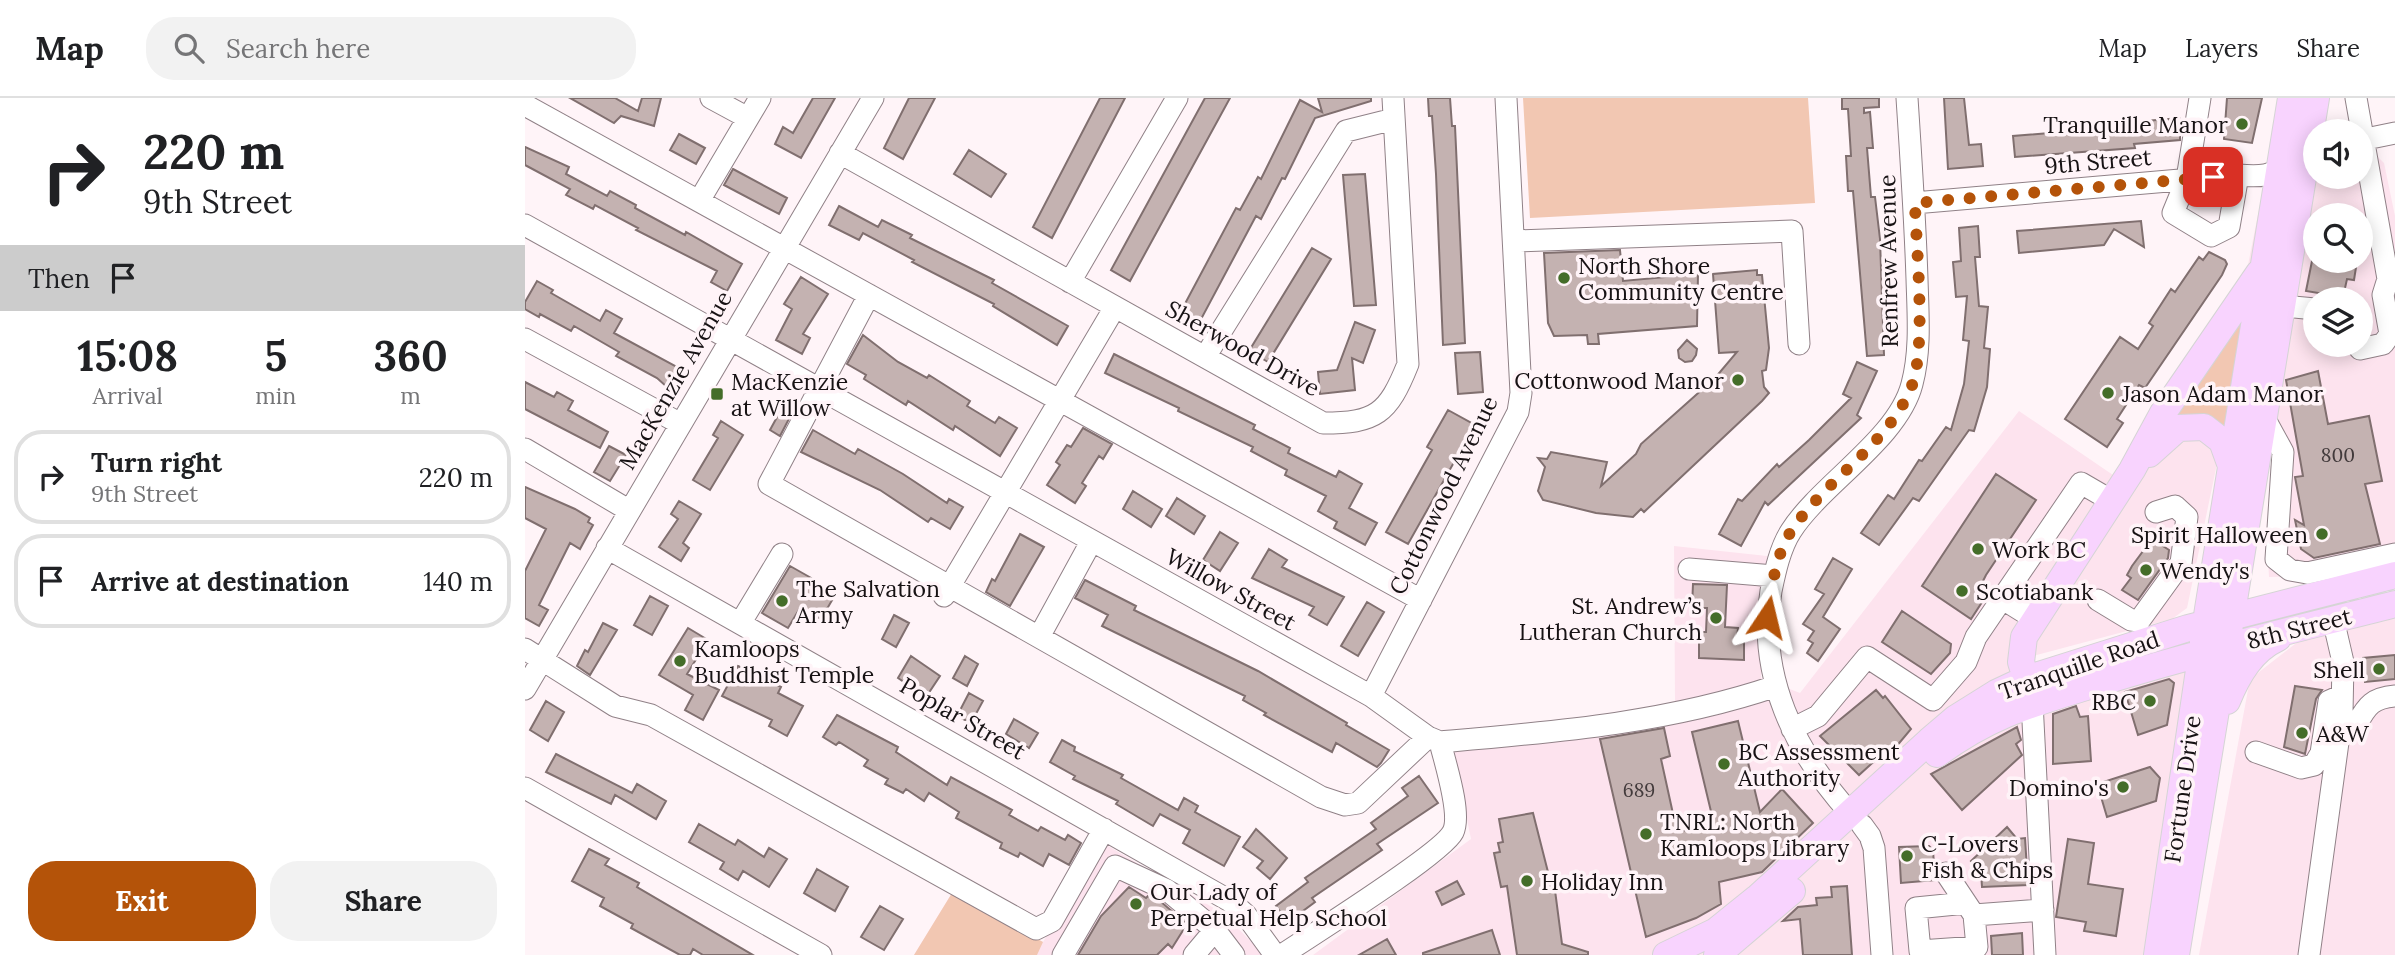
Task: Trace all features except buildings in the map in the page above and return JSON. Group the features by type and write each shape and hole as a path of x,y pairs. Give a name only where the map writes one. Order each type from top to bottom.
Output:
{"main road":[{"path":"2206,623 2291,98"},
{"path":"2315,119 2316,98"},
{"path":"2228,645 2305,189"},
{"path":"2029,690 2021,649 2035,619 2132,470 2163,413 2264,266"},
{"path":"2132,470 2178,428 2193,425 2204,427 2222,441 2231,466"},
{"path":"2242,560 2247,585 2254,593 2282,604"},
{"name":"8th Street","path":"2232,616 2395,575"},
{"name":"8th Street","path":"2202,651 2395,604"},
{"name":"Tranquille Road","path":"2029,690 2206,623 2232,616"},
{"name":"Fortune Drive","path":"2157,955 2206,623"},
{"path":"2213,738 2231,692 2247,662 2262,646 2302,626"},
{"name":"Fortune Drive","path":"2176,955 2228,645"},
{"name":"Tranquille Road","path":"1717,955 1763,918 1956,718 1996,693 2029,690 2202,651"},
{"name":"Tranquille Road","path":"1666,955 1716,931 1856,819"}],"street":[{"path":"711,98 748,118"},
{"path":"699,201 760,98"},
{"name":"MacKenzie Avenue","path":"525,689 534,654 607,548 873,98"},
{"path":"1070,282 1177,98"},
{"name":"Cottonwood Avenue","path":"1371,696 1518,412 1521,393 1506,98"},
{"name":"Renfrew Avenue","path":"1881,946 1874,848 1870,836 1811,763 1792,729 1770,668 1767,617 1774,576 1791,531 1893,421 1912,387 1919,344 1915,203 1907,98"},
{"path":"2200,98 2187,179 2173,213 2211,236 2229,227 2238,175"},
{"path":"2356,98 2359,119"},
{"path":"525,105 1421,600"},
{"path":"1205,357 1346,131 1394,109"},
{"name":"Sherwood Drive","path":"839,153 1322,423 1356,423 1376,414 1395,396 1408,365 1394,109"},
{"path":"2373,138 2395,133"},
{"path":"2279,171 2303,151"},
{"name":"9th Street","path":"1915,203 2238,175 2261,177 2279,171"},
{"path":"2371,189 2388,279 2383,295 2390,334 2383,344 2373,346"},
{"name":"Willow Street","path":"525,225 1371,696 1434,740"},
{"path":"1514,241 1792,231 1799,344"},
{"path":"869,295 769,484 947,591 1039,637 1321,797 1345,805 1358,803 1434,740 1656,718 1726,703 1776,686"},
{"path":"2283,306 2303,308"},
{"path":"947,591 1115,307"},
{"path":"525,339 679,423"},
{"path":"2248,368 2253,398 2283,452 2276,559 2290,570 2307,573 2395,554"},
{"path":"525,449 630,510"},
{"path":"1792,729 1818,716 1867,657 1933,699 1966,662 1976,637 2081,483 2112,501"},
{"path":"2098,600 2131,620 2139,621 2175,571 2184,555 2187,517 2175,506 2156,512"},
{"path":"1039,637 1091,542"},
{"name":"Poplar Street","path":"607,548 1230,901 1246,915 1275,955"},
{"path":"741,622 782,554"},
{"path":"1689,569 1774,576"},
{"path":"2003,599 2035,619"},
{"path":"2309,955 2342,695 2343,662 2333,619"},
{"path":"534,654 615,706 651,715 1037,929 1052,920 1104,829"},
{"path":"2029,690 2045,955"},
{"path":"2256,752 2301,768 2314,765 2321,753 2329,701 2342,695"},
{"path":"2357,724 2367,705 2377,698 2395,696"},
{"path":"1282,955 1428,855 1454,832 1456,815 1434,740"},
{"path":"525,788 821,955"},
{"path":"1063,955 1115,866 1167,890 1215,930 1234,955"},
{"path":"1946,873 1970,909 1977,947 1920,951 1916,908 1970,909 2043,910"},
{"path":"2181,925 2189,955"},
{"path":"1194,955 1215,930"},
{"path":"1881,946 1919,934"}],"shaded area":[{"path":"1523,98 1808,98 1815,203 1530,218"},
{"path":"2375,154 2384,163 2395,216 2395,558 2311,576 2269,577 2267,542 2277,459 2219,454 2187,608 2172,619 2029,657 2041,705 2179,665 2189,674 2143,955 1313,955 1471,839 1452,745 1557,738 1675,701 1674,546 1767,556 1761,678 1800,693 2019,411 2113,475 2248,265 2265,179 2303,178 2303,189 2373,189"},
{"path":"2246,316 2224,429 2178,418 2175,415"},
{"path":"2395,612 2395,955 2199,955 2250,679 2308,634"},
{"name":"Our Lady of Perpetual Help School","path":"1103,843 1224,914 1264,955 914,955 952,893 1043,942"},
{"path":"952,893 1043,942 1037,955 914,955"}],"place":[{"name":"Tranquille Manor","path":"2242,124"},
{"name":"North Shore Community Centre","path":"1564,278"},
{"name":"Cottonwood Manor","path":"1738,380"},
{"name":"Jason Adam Manor","path":"2108,393"},
{"name":"MacKenzie at Willow","path":"717,394"},
{"name":"Spirit Halloween","path":"2322,534"},
{"name":"Work BC","path":"1978,549"},
{"name":"Wendy's","path":"2146,570"},
{"name":"Scotiabank","path":"1962,591"},
{"name":"The Salvation Army","path":"782,601"},
{"name":"St. Andrew’s Lutheran Church","path":"1716,618"},
{"name":"Kamloops Buddhist Temple","path":"680,661"},
{"name":"Shell","path":"2379,669"},
{"name":"RBC","path":"2150,701"},
{"name":"A&W","path":"2302,733"},
{"name":"BC Assessment Authority","path":"1724,764"},
{"name":"Domino's","path":"2123,787"},
{"name":"TNRL: North Kamloops Library","path":"1646,834"},
{"name":"C-Lovers Fish & Chips","path":"1907,856"},
{"name":"Holiday Inn","path":"1527,881"},
{"name":"Our Lady of Perpetual Help School","path":"1136,904"}],"route":[{"path":"1767,617 1775,570 1791,531 1893,421 1912,387 1919,344 1915,203 2213,177"}]}
